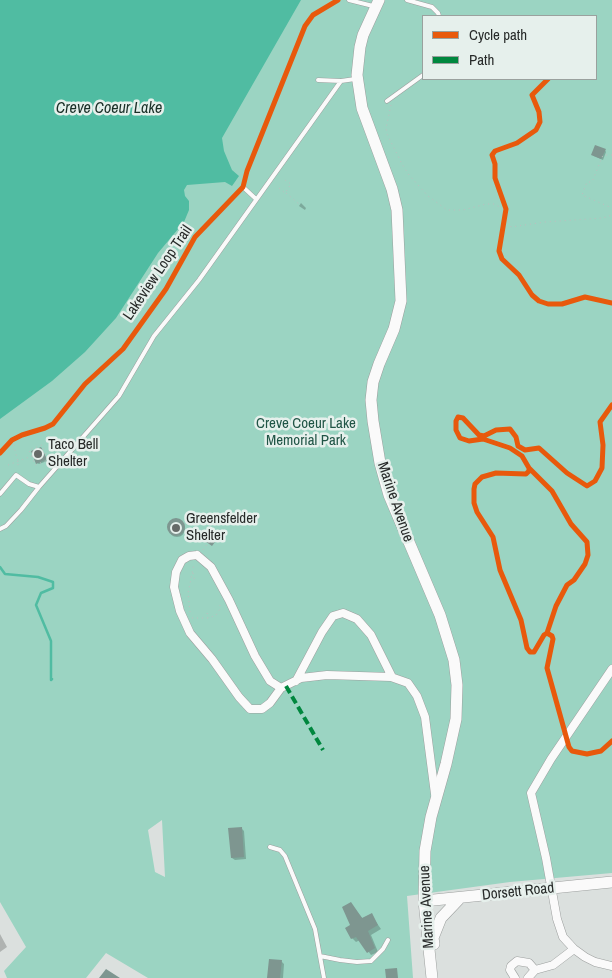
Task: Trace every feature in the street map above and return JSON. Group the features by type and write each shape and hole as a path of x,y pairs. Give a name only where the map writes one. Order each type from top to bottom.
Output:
{"main road":[{"name":"Marine Avenue","path":"377,3 361,41 358,78 362,108 392,189 398,227 401,301 394,329 379,364 374,382 371,400 373,421 380,463 389,495 440,615 454,660 457,685 456,719 425,851 424,901 432,978"},
{"name":"Dorsett Road","path":"424,901 612,882"},
{"path":"437,978 433,938 441,918 460,898"}],"street":[{"path":"281,688 270,682 211,567 199,556 189,556 182,560 176,572 174,587 180,612 190,633 250,709 262,709 270,703 281,688 301,678 328,675 392,677 408,683 417,696 425,717 436,799"},
{"path":"296,681 322,632 333,616 343,613 356,619 371,635 392,677"},
{"path":"612,669 551,759 531,793 557,919 563,937 574,949 596,962 612,966"},
{"path":"528,978 535,970 553,966 574,949"},
{"path":"515,978 510,970 511,966 517,961 529,963 535,970"}],"lane":[{"path":"350,0 377,3"},
{"path":"407,0 432,7 439,15"},
{"path":"388,100 422,76"},
{"path":"318,80 341,81 358,78"},
{"path":"0,529 11,521 119,396 154,336 199,280 341,81"},
{"path":"243,187 256,199"},
{"path":"0,494 16,475 29,484 39,487"},
{"path":"270,847 280,850 286,856 315,928 324,978"},
{"path":"320,956 348,961 371,961 383,949 388,940"}],"path":[{"path":"388,100 391,106 386,128 387,134 398,158 409,175 428,196 447,210 463,210 486,204 494,204 502,208 511,227 545,222 603,218 612,215"},
{"path":"612,155 603,155 592,182 587,182 582,195 612,208"},
{"path":"285,180 291,184 285,193"},
{"path":"279,188 299,204"},
{"path":"503,201 506,209 504,226"},
{"path":"6,446 15,438"},
{"path":"15,438 18,461 16,475"},
{"path":"42,445 48,460 35,465 32,456 29,450 42,445"},
{"path":"6,463 32,456"},
{"path":"6,463 16,475"},
{"path":"208,543 195,562 192,571 188,593 190,613 193,618 209,618 216,615 220,609 220,604"},
{"path":"189,556 195,582"},
{"path":"207,613 209,618"}],"green space":[{"name":"Creve Coeur Lake Memorial Park","path":"0,0 612,0 612,873 510,882 407,896 413,978 148,978 106,953 86,978 7,978 4,971 26,947 0,902","holes":["162,820 165,877 155,872 148,830"]}],"water":[{"name":"Creve Coeur Lake","path":"0,0 301,0 222,138 224,151 232,170 239,176 232,186 225,182 187,185 184,190 185,196 189,201 189,210 184,222 158,253 116,318 85,352 52,381 0,419"}],"building":[{"path":"595,145 606,149 601,159 591,155"},
{"name":"Taco Bell Shelter","path":"41,447 47,459 36,464 31,451"},
{"name":"Greensfelder Shelter","path":"176,518 182,521 185,527 182,533 176,536 170,533 167,527 170,521"},
{"path":"208,530 218,538 212,546 202,539"},
{"path":"242,827 244,857 231,858 228,828"},
{"path":"351,902 362,918 372,913 378,925 368,931 375,948 367,953 356,937 351,939 345,928 350,925 342,907"},
{"path":"269,959 282,960 280,978 267,978"},
{"path":"397,968 398,978 386,978 385,969"},
{"path":"106,969 120,978 99,978"}],"waterway":[{"path":"0,567 5,574 38,577 53,582 53,588 41,593 36,605 51,641 52,679"}],"marked path":[{"path":"286,686 323,750"}],"cycle path":[{"name":"Lakeview Loop Trail","path":"0,453 12,440 53,424 85,384 123,349 166,289 195,237 243,187 247,171 305,26 313,15 338,0"},
{"path":"547,80 532,95 539,112 540,122 536,130 517,143 495,151 492,155 495,164 495,178 506,209 499,251 502,259 519,275 532,295 539,301 548,304 562,304 585,297 612,303"},
{"path":"529,468 526,474 496,473 482,477 475,484 474,503 477,512 493,537 500,570 521,620 527,648 530,652 534,652 547,633 556,606 567,585 574,580 585,564 588,555 587,542 571,524 552,491 529,468 522,456 510,448 483,439 469,441 460,438 456,430 456,421 458,417 463,418 479,435 484,436 496,430 510,429 516,437 518,446 525,450 539,448 567,473 587,486 595,481 602,468 603,445 600,422 612,405"},
{"path":"547,633 553,639 547,668 569,747 572,751 587,754 601,751 612,741"}],"place":[{"name":"Taco Bell Shelter","path":"38,454"},
{"name":"Greensfelder Shelter","path":"176,528"}]}
